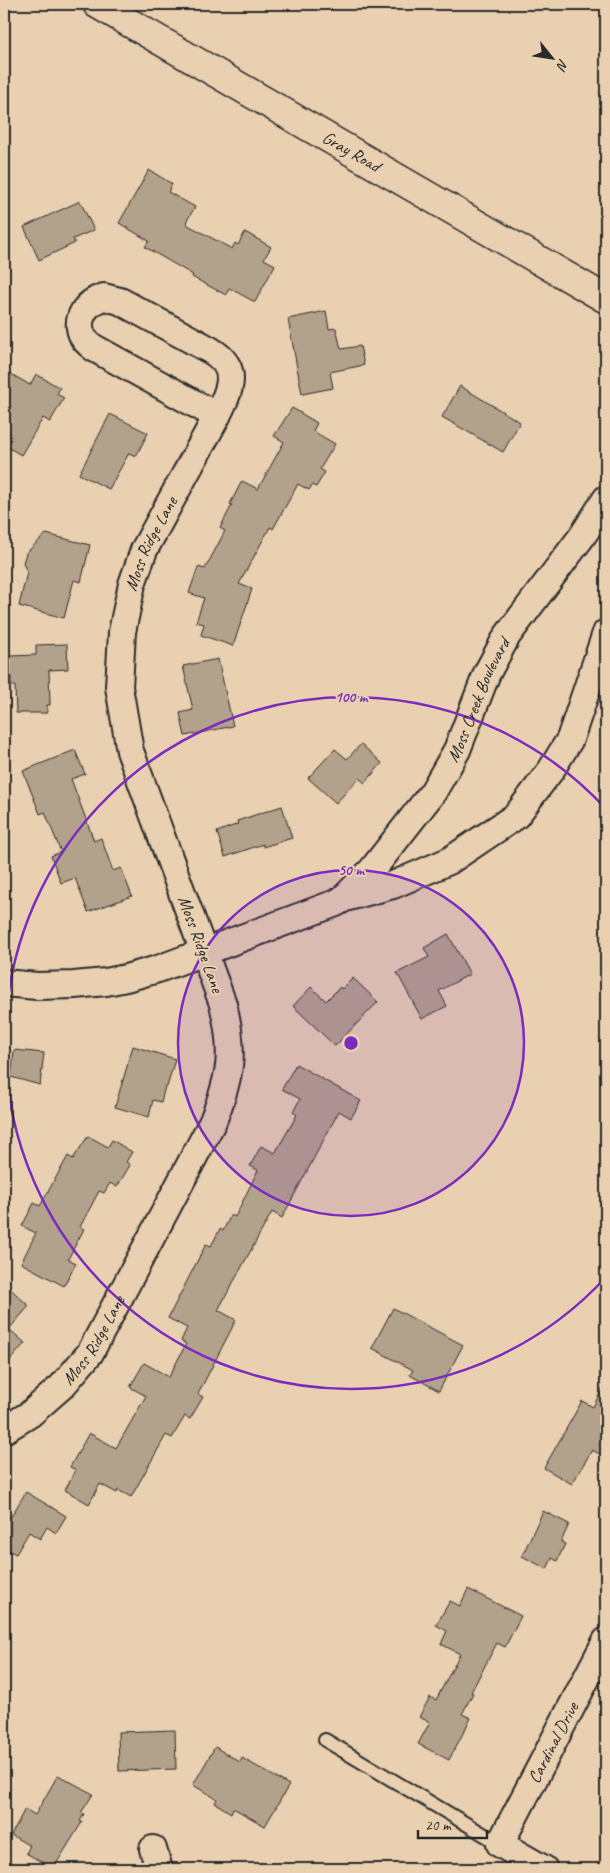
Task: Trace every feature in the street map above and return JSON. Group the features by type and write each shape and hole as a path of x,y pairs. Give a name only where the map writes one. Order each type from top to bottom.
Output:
{"street":[{"name":"Gray Road","path":"97,4 606,299"},
{"name":"Moss Ridge Lane","path":"4,1430 30,1414 62,1386 90,1352 213,1121 225,1090 230,1069 229,1025 223,1004 130,751 119,687 122,632 127,602 144,550 217,416 229,393 231,382 228,367 217,354 115,299 99,298 86,307 81,316 80,327 83,336 90,345 217,416"},
{"name":"Moss Creek Boulevard","path":"345,898 372,870 433,792 457,750 487,673 507,636 583,535 606,499"},
{"name":"Moss Creek Boulevard","path":"4,983 43,986 95,984 126,978 158,969 345,898 393,885 449,861 516,816 551,770 570,738 606,632"},
{"name":"Cardinal Drive","path":"500,1844 606,1641"},
{"path":"500,1844 544,1869"}],"lane":[{"path":"325,1740 500,1844"}],"building":[{"path":"149,170 172,184 168,192 195,207 186,222 188,225 232,249 235,243 238,245 245,232 271,247 264,259 275,265 255,302 229,288 226,295 192,277 193,275 145,247 149,241 119,223"},
{"path":"80,201 94,230 73,239 75,243 39,260 24,227"},
{"path":"326,311 329,329 336,328 341,349 360,346 364,365 330,372 333,388 302,394 288,319"},
{"path":"4,370 30,385 36,374 60,388 57,394 64,398 50,422 43,418 21,455 4,445"},
{"path":"460,386 520,422 503,452 442,417"},
{"path":"292,408 317,423 313,431 335,444 320,469 325,472 316,487 312,485 309,490 298,484 273,529 270,527 239,584 252,589 233,646 201,635 204,624 196,622 204,598 189,593 198,567 205,569 225,531 220,528 242,481 258,489 284,442 274,436"},
{"path":"110,414 148,433 136,456 129,453 109,489 79,474"},
{"path":"46,534 90,545 81,582 74,580 64,618 19,606 27,572 23,563 26,553"},
{"path":"67,644 68,669 49,670 50,705 47,705 47,713 16,713 15,686 11,686 10,656 36,655 36,645"},
{"path":"218,659 233,726 185,736 180,713 193,710 183,666"},
{"path":"361,744 382,763 365,783 359,778 336,803 308,778 335,749 347,759"},
{"path":"75,750 85,774 71,779 94,841 101,838 113,871 121,868 132,896 88,912 75,878 61,883 51,856 61,852 45,812 40,814 23,771"},
{"path":"282,806 292,838 263,847 263,844 225,857 217,832 238,824 237,821"},
{"path":"448,934 470,974 439,991 447,1006 422,1019 397,973 429,957 424,948"},
{"path":"353,978 378,1002 335,1046 293,1006 311,987 326,1001 340,987 342,989"},
{"path":"133,1046 175,1059 161,1102 153,1100 149,1117 115,1107"},
{"path":"14,1050 44,1053 40,1085 11,1077"},
{"path":"296,1064 361,1101 351,1118 339,1111 282,1218 272,1212 218,1310 236,1320 198,1394 203,1397 190,1419 185,1416 172,1438 166,1435 131,1497 118,1490 117,1493 100,1484 89,1504 65,1490 76,1470 70,1467 89,1433 116,1448 146,1396 130,1387 144,1363 169,1377 186,1344 181,1341 187,1328 168,1318 206,1244 211,1246 220,1229 223,1231 231,1215 235,1217 258,1170 250,1166 261,1146 275,1153 297,1115 293,1112 300,1099 282,1089"},
{"path":"88,1136 108,1147 112,1140 132,1152 126,1162 130,1165 117,1187 110,1183 104,1193 99,1191 80,1227 84,1229 68,1259 76,1263 64,1286 21,1263 36,1233 22,1226 34,1203 40,1206 68,1156 73,1159"},
{"path":"4,1283 29,1306 9,1329 25,1343 4,1367"},
{"path":"393,1308 463,1345 439,1391 410,1375 413,1370 372,1348"},
{"path":"606,1381 606,1457 592,1450 572,1484 544,1468 582,1401 593,1407"},
{"path":"26,1492 66,1516 56,1533 47,1527 40,1539 29,1532 16,1554 4,1548 4,1515 10,1518"},
{"path":"543,1511 569,1524 561,1542 565,1544 557,1561 552,1558 547,1569 522,1556"},
{"path":"468,1589 521,1616 505,1647 497,1643 471,1692 473,1693 462,1714 471,1718 449,1760 418,1744 430,1722 419,1717 430,1697 436,1700 460,1654 441,1644 447,1631 436,1625 450,1601 460,1606"},
{"path":"175,1730 176,1769 119,1771 118,1732"},
{"path":"215,1747 240,1762 242,1758 289,1785 265,1826 233,1808 231,1813 215,1803 217,1799 193,1785"},
{"path":"58,1775 93,1794 81,1813 84,1814 80,1821 82,1822 53,1869 26,1853 30,1846 11,1835 25,1809 35,1815"}]}
